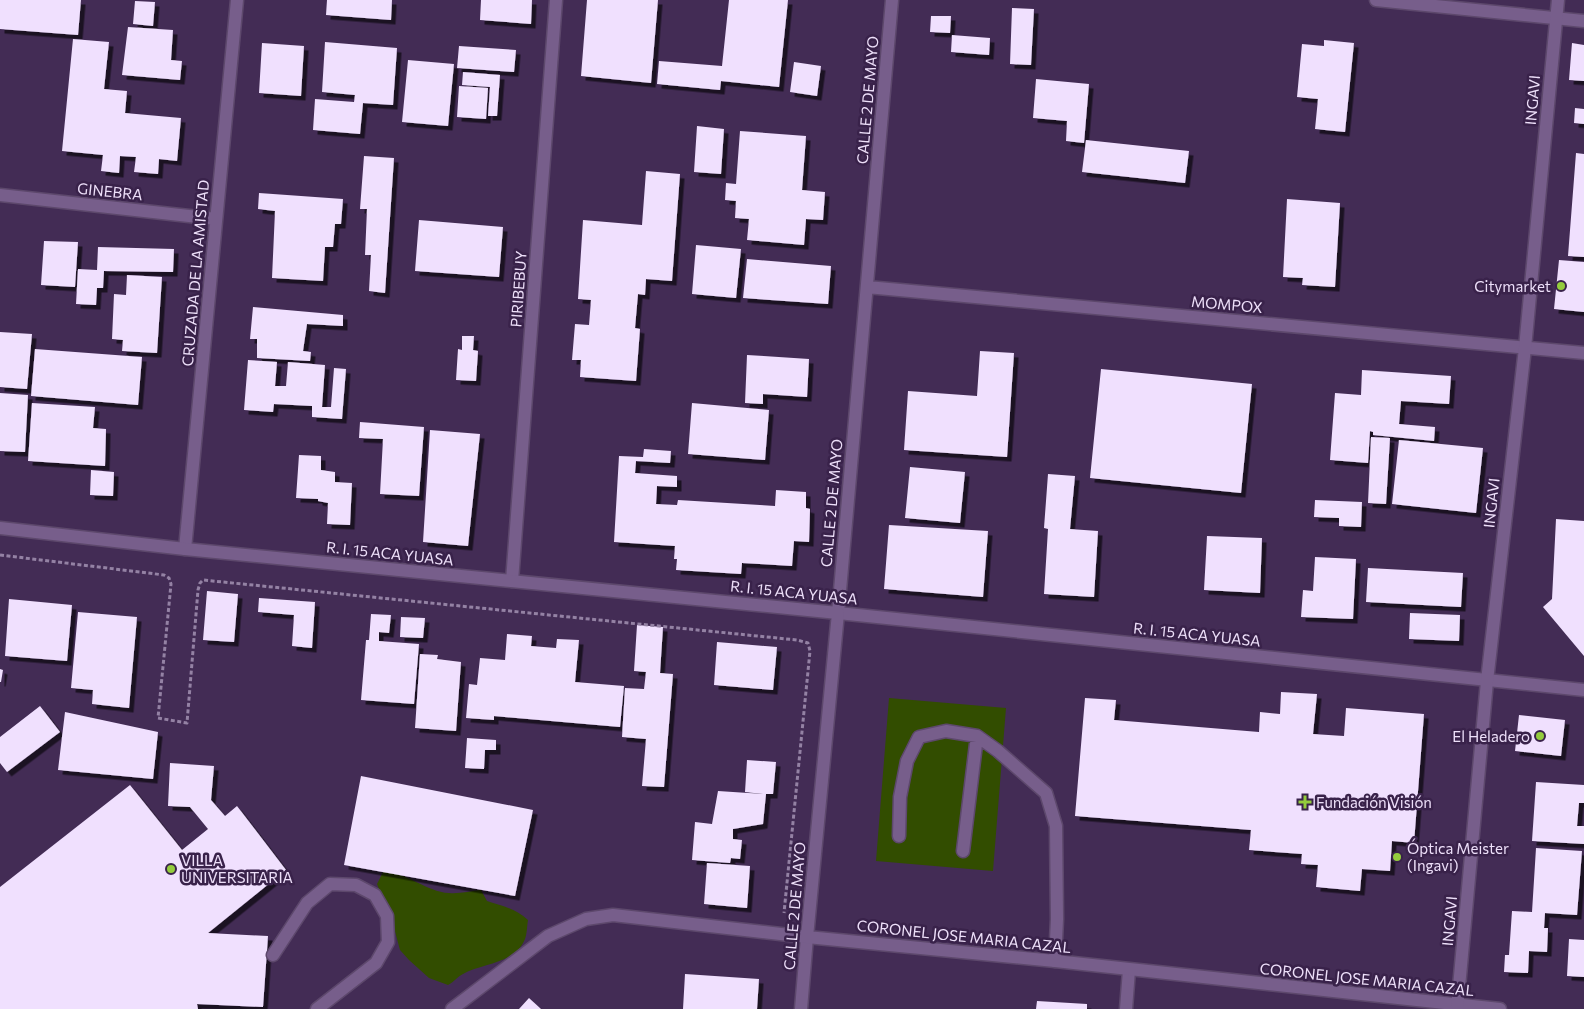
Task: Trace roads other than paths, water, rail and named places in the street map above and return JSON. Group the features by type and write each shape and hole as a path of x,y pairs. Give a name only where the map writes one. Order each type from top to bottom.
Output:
{"street":[{"name":"CRUZADA DE LA AMISTAD","path":"185,549 237,0"},
{"name":"PIRIBEBUY","path":"512,581 556,0"},
{"name":"CALLE 2 DE MAYO","path":"800,1009 838,613 892,0"},
{"path":"1376,0 1584,21"},
{"name":"INGAVI","path":"1457,1007 1487,681 1525,348 1558,0"},
{"name":"GINEBRA","path":"0,194 216,219"},
{"name":"MOMPOX","path":"866,287 1584,353"},
{"name":"R. I. 15 ACA YUASA","path":"0,528 185,549 838,613 1584,690"},
{"path":"899,836 900,797 907,760 919,737 946,731 977,736 998,751 1046,793 1056,826 1058,919 1055,961"},
{"path":"963,851 977,736"},
{"path":"273,954 308,903 330,884 356,885 375,895 387,916 388,942 376,963 317,1009"},
{"name":"CORONEL JOSE MARIA CAZAL","path":"452,1009 548,936 586,919 613,915 807,937 1055,961 1457,1007 1500,1009"},
{"path":"1126,1009 1129,970"}],"place":[{"name":"Citymarket","path":"1561,286"},
{"name":"El Heladero","path":"1540,736"},
{"name":"Fundación Visión","path":"1305,802"},
{"name":"Óptica Meister (Ingavi)","path":"1397,857"},
{"name":"VILLA UNIVERSITARIA","path":"171,869"}]}
